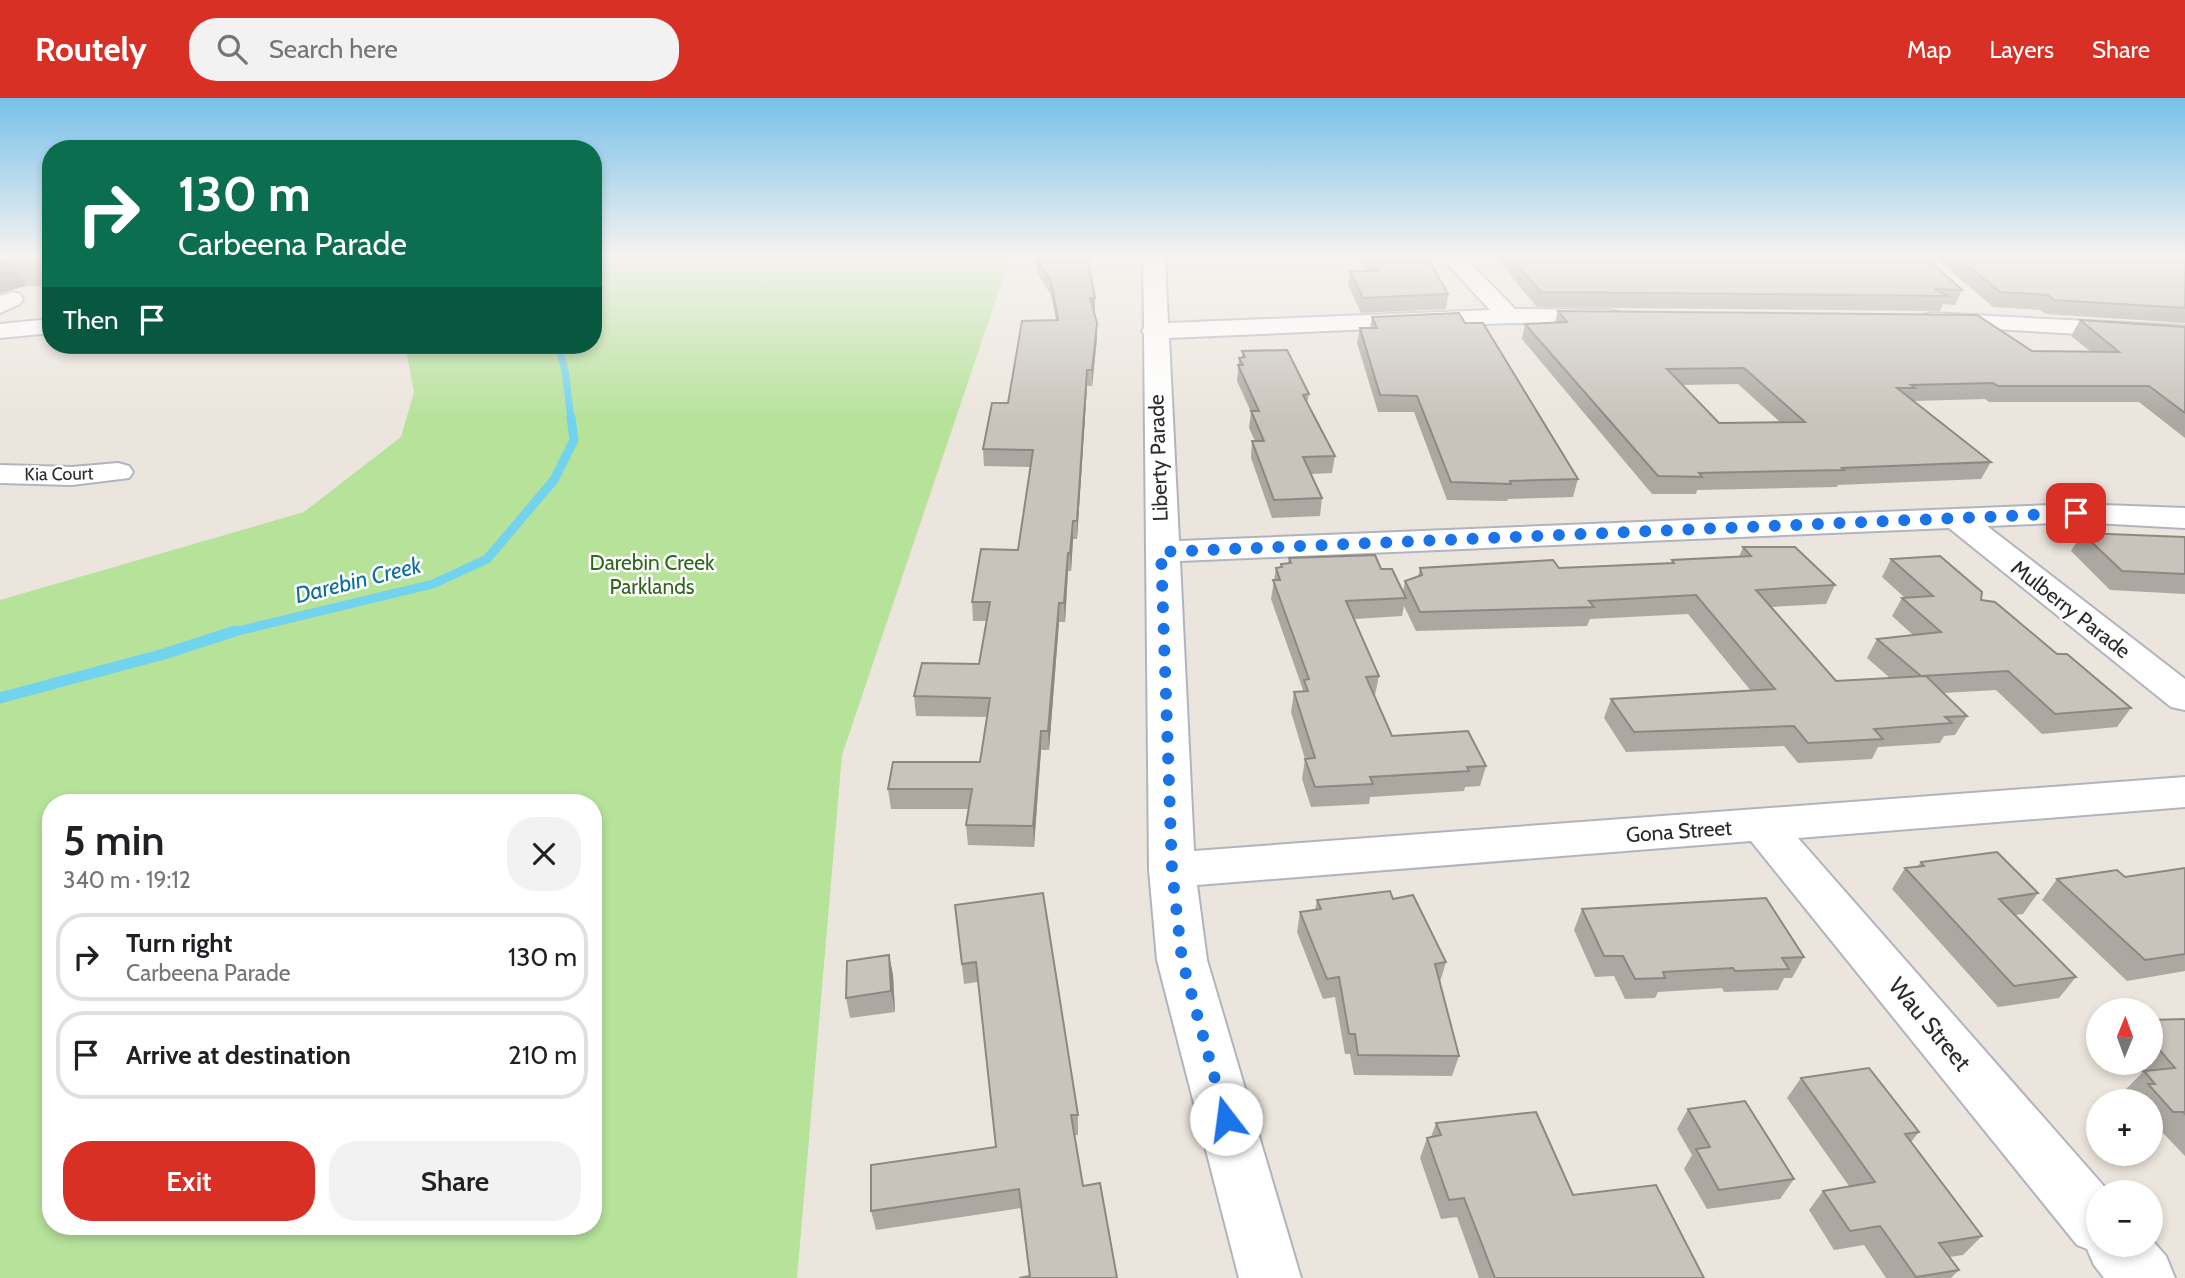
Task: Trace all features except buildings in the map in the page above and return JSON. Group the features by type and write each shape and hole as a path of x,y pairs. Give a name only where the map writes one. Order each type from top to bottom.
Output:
{"street":[{"name":"Liberty Parade","path":"1154,310 1172,870 1182,960 1270,1278"},
{"path":"1502,310 1508,316"},
{"path":"1979,310 1991,321"},
{"path":"1154,331 1508,316 1633,317"},
{"path":"1908,320 1991,321 2185,333"},
{"path":"0,331 42,327"},
{"name":"Kia Court","path":"0,474 72,476 118,472"},
{"path":"1161,552 2076,513 2185,518"},
{"name":"Mulberry Parade","path":"1957,519 2185,698"},
{"name":"Gona Street","path":"1172,870 2185,793"},
{"name":"Wau Street","path":"1762,825 2086,1210"},
{"path":"2126,1257 2144,1278"}],"green space":[{"name":"Darebin Creek Parklands","path":"602,310 992,310 842,755 797,1278 0,1278 0,600 304,512 401,437 414,392 407,354 602,354"}],"waterway":[{"name":"Darebin Creek","path":"560,354 571,419"},
{"name":"Darebin Creek","path":"230,633 433,584 487,559 554,480 574,440 571,417"},
{"name":"Darebin Creek","path":"0,698 164,654 235,631"}],"route":[{"path":"1226,1119 1182,960 1172,870 1161,552 2076,513"}]}
